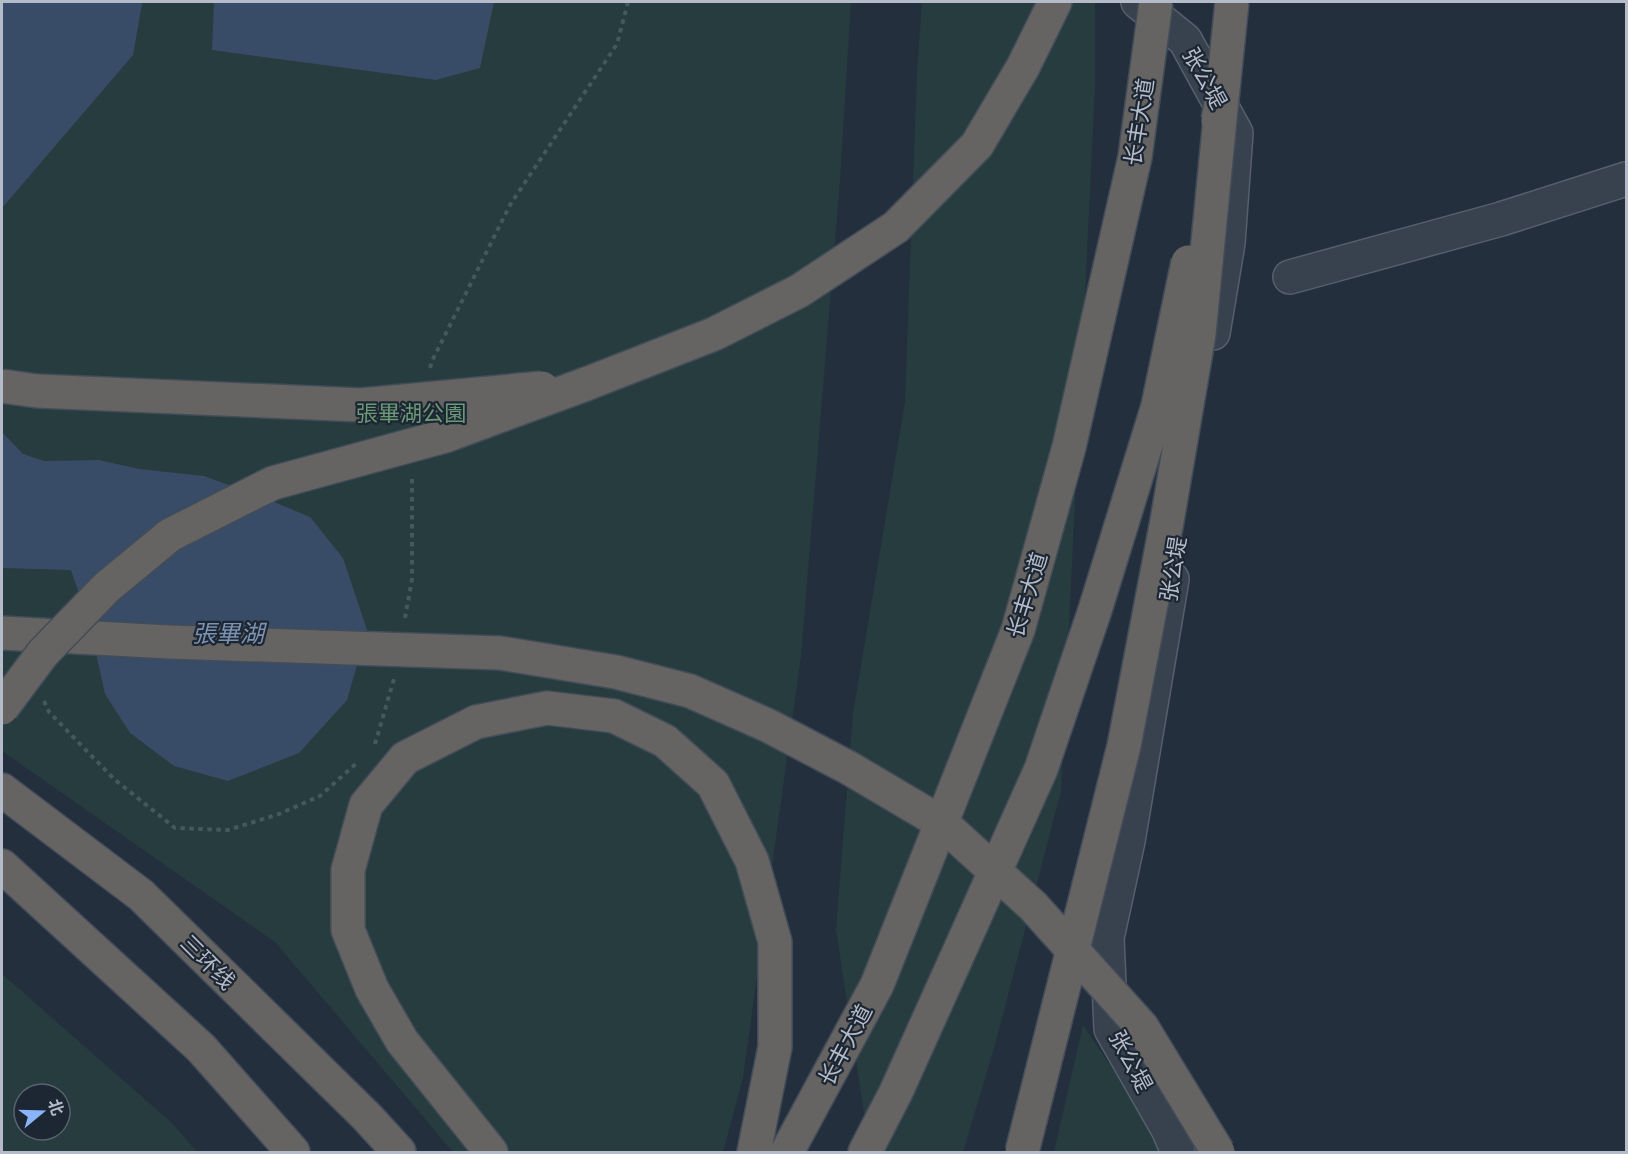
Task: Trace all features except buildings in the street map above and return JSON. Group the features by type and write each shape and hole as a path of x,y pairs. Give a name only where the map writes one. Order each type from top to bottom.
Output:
{"highway":[{"path":"2,708 43,653 107,587 170,535 273,483 445,436 714,334 799,291 896,226 977,145 1023,67 1055,2"},
{"name":"长丰大道","path":"787,1152 877,985 1018,630 1069,447 1132,168 1156,2"},
{"path":"1022,1152 1124,746 1167,521 1199,334 1232,2"},
{"path":"865,1152 896,1092 1041,769 1088,633 1158,406 1222,99"},
{"path":"2,386 37,391 361,405 586,384"},
{"path":"2,633 169,642 500,653 616,672 690,691 779,731 849,768 942,823 1033,906 1142,1027 1218,1152"},
{"path":"491,1152 402,1041 372,989 348,930 348,870 366,805 405,758 476,722 547,708 614,716 665,741 713,784 752,861 775,942 775,1047 754,1152"},
{"name":"三环线","path":"2,790 141,895 367,1117 399,1152"},
{"path":"2,866 201,1048 292,1152"}],"street":[{"name":"张公堤","path":"1138,2 1185,40 1236,133 1228,243 1128,841 1107,938 1112,1029 1168,1129 1178,1152"},
{"path":"1290,277 1501,219 1626,179"}],"path":[{"path":"430,373 432,361 510,205 617,44 628,2"},
{"path":"404,621 412,579 412,476 414,465"},
{"path":"374,748 396,674"},
{"path":"40,693 49,712 114,780 175,828 228,830 279,814 320,796 366,755"}],"green space":[{"name":"張畢湖公園","path":"2,2 851,2 840,180 801,656 743,1078 723,1152 453,1152 275,942 2,751"},
{"path":"922,2 1095,2 1095,87 1061,791 995,1045 963,1152 870,1152 836,930 853,713 905,402 917,72"},
{"path":"2,974 172,1123 197,1152 2,1152"},
{"path":"1083,1025 1169,1152 1054,1152"}],"water":[{"path":"2,2 141,2 142,4 133,55 2,208"},
{"path":"214,2 494,2 480,68 436,80 212,50"},
{"name":"張畢湖","path":"2,432 23,454 44,461 99,460 139,469 204,476 310,517 343,558 367,630 347,700 299,753 228,781 174,766 130,733 105,694 90,626 71,570 2,568"}]}
